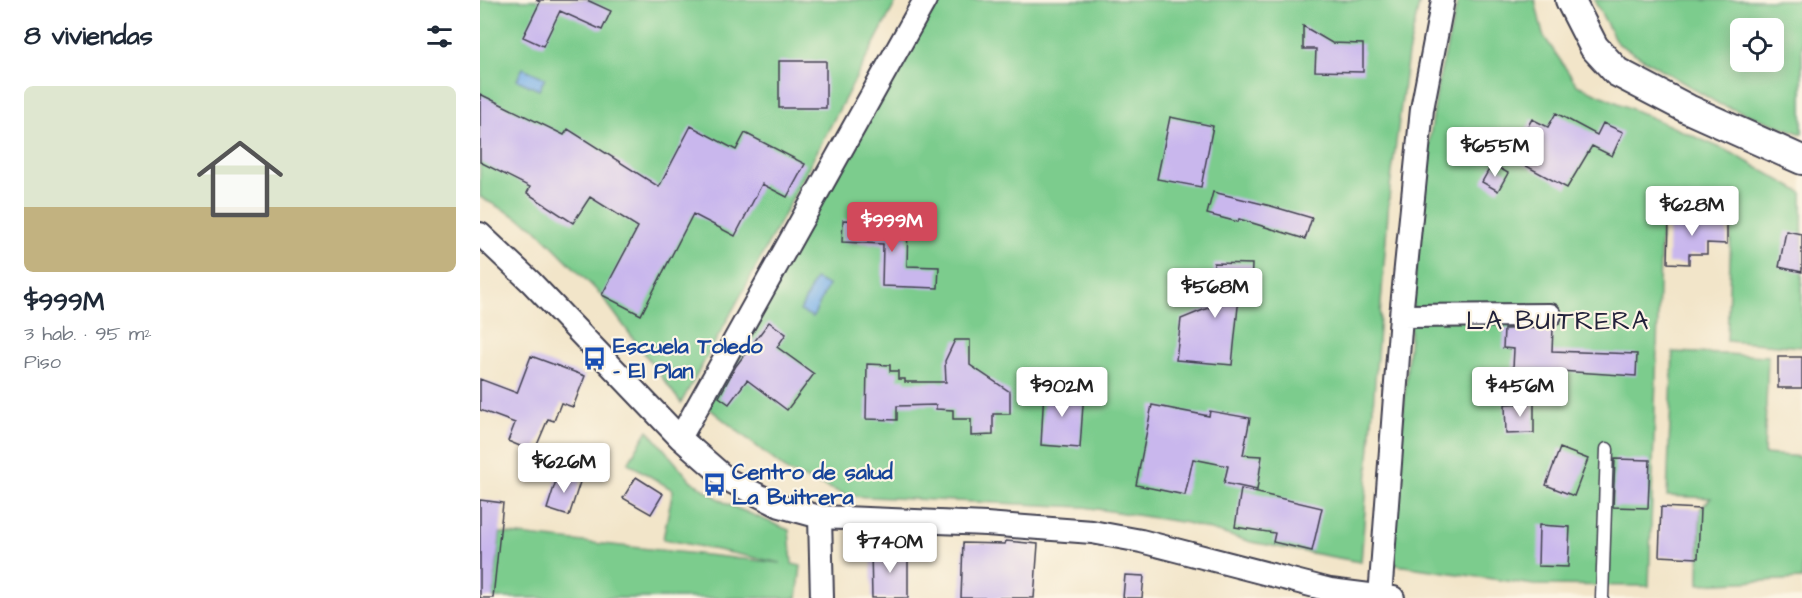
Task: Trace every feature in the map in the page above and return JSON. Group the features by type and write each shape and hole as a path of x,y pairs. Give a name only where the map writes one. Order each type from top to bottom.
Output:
{"street":[{"path":"680,438 925,0"},
{"path":"480,234 531,282 680,438 728,480 780,506 820,517 986,524 1092,532 1141,541 1330,590 1387,597 1401,316 1422,108 1443,0"},
{"path":"1570,0 1594,47 1617,72 1688,109 1802,160"},
{"path":"1401,316 1550,315"},
{"path":"820,517 822,598"}],"lane":[{"path":"1602,598 1607,449"}],"green space":[{"path":"480,0 897,0 746,286 681,403 601,295 533,226 480,197"},
{"path":"938,0 1420,0 1408,54 1390,187 1361,562 1251,542 1187,523 1084,507 849,496 789,472 705,405"},
{"path":"1458,0 1535,0 1543,35 1577,85 1732,153 1802,193 1802,347 1727,341 1732,206 1662,198 1649,586 1534,585 1390,564 1423,185 1438,83"},
{"path":"1594,0 1802,0 1802,134 1719,104 1617,43"},
{"path":"1673,352 1768,356 1764,454 1802,457 1802,579 1699,584 1700,509 1711,498 1667,496"},
{"path":"648,430 691,481 727,504 789,530 792,564 801,566 797,598 493,598 500,533 781,563 663,539 673,490 628,463"}],"water":[{"path":"523,68 545,78 539,90 517,80"},
{"path":"815,279 828,285 813,317 800,311"}],"building":[{"path":"536,0 587,0 611,11 602,30 560,11 543,46 523,37 540,2"},
{"path":"1303,26 1332,43 1363,44 1363,72 1315,71 1316,49 1303,49"},
{"path":"779,61 826,61 826,108 779,108"},
{"path":"480,94 564,135 568,129 659,187 691,126 736,150 745,133 805,164 787,197 762,184 735,236 693,214 641,315 602,295 638,227 590,197 573,223 527,193 530,187 480,162"},
{"path":"1556,113 1597,135 1603,123 1623,132 1612,156 1592,146 1567,188 1510,157 1532,119 1548,127"},
{"path":"1170,117 1213,126 1201,187 1157,179"},
{"path":"1492,164 1508,173 1498,191 1482,182"},
{"path":"1213,192 1312,218 1305,239 1239,219 1238,222 1207,214"},
{"path":"1669,214 1704,215 1704,223 1727,223 1727,244 1707,243 1707,254 1689,254 1689,264 1668,263"},
{"path":"843,220 908,223 907,266 939,267 938,288 882,286 883,244 842,242"},
{"path":"1786,231 1802,234 1802,272 1779,267"},
{"path":"1214,263 1252,264 1251,288 1240,287 1232,365 1176,360 1181,319 1213,306"},
{"path":"769,322 786,334 777,347 814,374 787,410 747,380 729,404 719,397 736,366"},
{"path":"1553,328 1552,351 1637,354 1636,376 1513,368 1514,349 1503,348 1504,329"},
{"path":"955,340 970,340 970,365 1010,392 1010,414 993,414 993,435 971,436 971,419 953,419 953,410 936,409 936,405 897,406 897,420 866,419 867,364 890,365 890,371 898,371 898,379 905,379 905,382 946,382 945,361"},
{"path":"531,356 585,376 573,407 561,403 554,421 548,419 534,452 508,441 515,423 480,410 480,379 517,393"},
{"path":"1778,357 1802,357 1802,388 1778,388"},
{"path":"1044,389 1084,391 1080,448 1041,445"},
{"path":"1534,403 1534,433 1506,434 1505,404"},
{"path":"1152,405 1209,416 1210,411 1250,418 1243,455 1262,456 1257,490 1224,483 1228,466 1193,459 1185,495 1136,485"},
{"path":"1560,448 1588,459 1574,496 1546,485"},
{"path":"1615,459 1650,460 1648,508 1613,507"},
{"path":"559,471 581,479 569,516 547,509"},
{"path":"636,477 663,494 651,514 623,498"},
{"path":"1241,489 1322,508 1312,551 1273,542 1275,533 1235,527"},
{"path":"480,500 503,503 493,598 480,598"},
{"path":"1661,507 1700,509 1698,558 1659,556"},
{"path":"1539,525 1570,527 1568,567 1538,566"},
{"path":"1006,541 1038,544 1034,598 961,598 963,543 1005,544"},
{"path":"908,549 908,598 872,598 871,550"},
{"path":"1125,575 1144,576 1142,598 1123,598"}],"place":[{"name":"Escuela Toledo - El Plan","path":"595,358"},
{"name":"Centro de salud La Buitrera","path":"714,484"}],"district":[{"name":"LA BUITRERA","path":"1558,320"}]}
